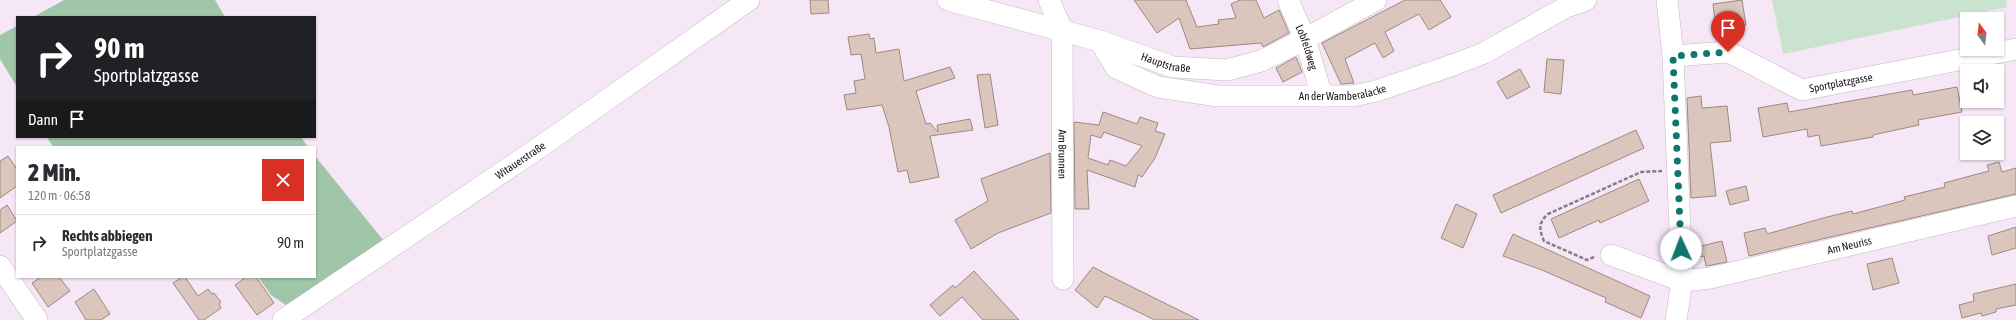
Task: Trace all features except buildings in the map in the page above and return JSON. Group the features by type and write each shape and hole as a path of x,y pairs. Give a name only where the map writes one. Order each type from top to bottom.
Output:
{"street":[{"name":"Witauerstraße","path":"286,318 537,149 749,0"},
{"name":"Hauptstraße","path":"948,0 1100,41 1173,67 1227,70 1261,61 1376,0"},
{"path":"1049,0 1062,30"},
{"name":"Lobfeldweg","path":"1288,0 1305,39 1322,96"},
{"name":"An der Wamberalacke","path":"1100,41 1116,68 1158,87 1218,96 1353,96 1453,65 1484,53 1566,7 1586,0"},
{"path":"1668,0 1673,56 1682,281 1676,320"},
{"name":"Am Brunnen","path":"1062,30 1063,279"},
{"name":"Sportplatzgasse","path":"1673,56 1728,52 1802,90 2016,49"},
{"name":"Am Neuriss","path":"1682,281 1710,278 2016,206"},
{"path":"1611,256 1682,281"},
{"path":"0,266 37,320"}],"path":[{"path":"1611,256 1608,251 1587,260 1544,241 1540,224 1548,214 1641,172 1678,170"}],"green space":[{"path":"64,0 215,0 224,16 35,16"},
{"path":"1772,0 2006,0 2007,7 1983,12 1960,12 1960,17 1783,54"},
{"path":"16,27 16,85 0,59 0,35"},
{"path":"48,138 302,138 307,146 52,146"},
{"path":"316,157 383,240 289,307 271,295 259,278 316,278"}],"route":[{"path":"1681,249 1673,56 1728,52"}]}
